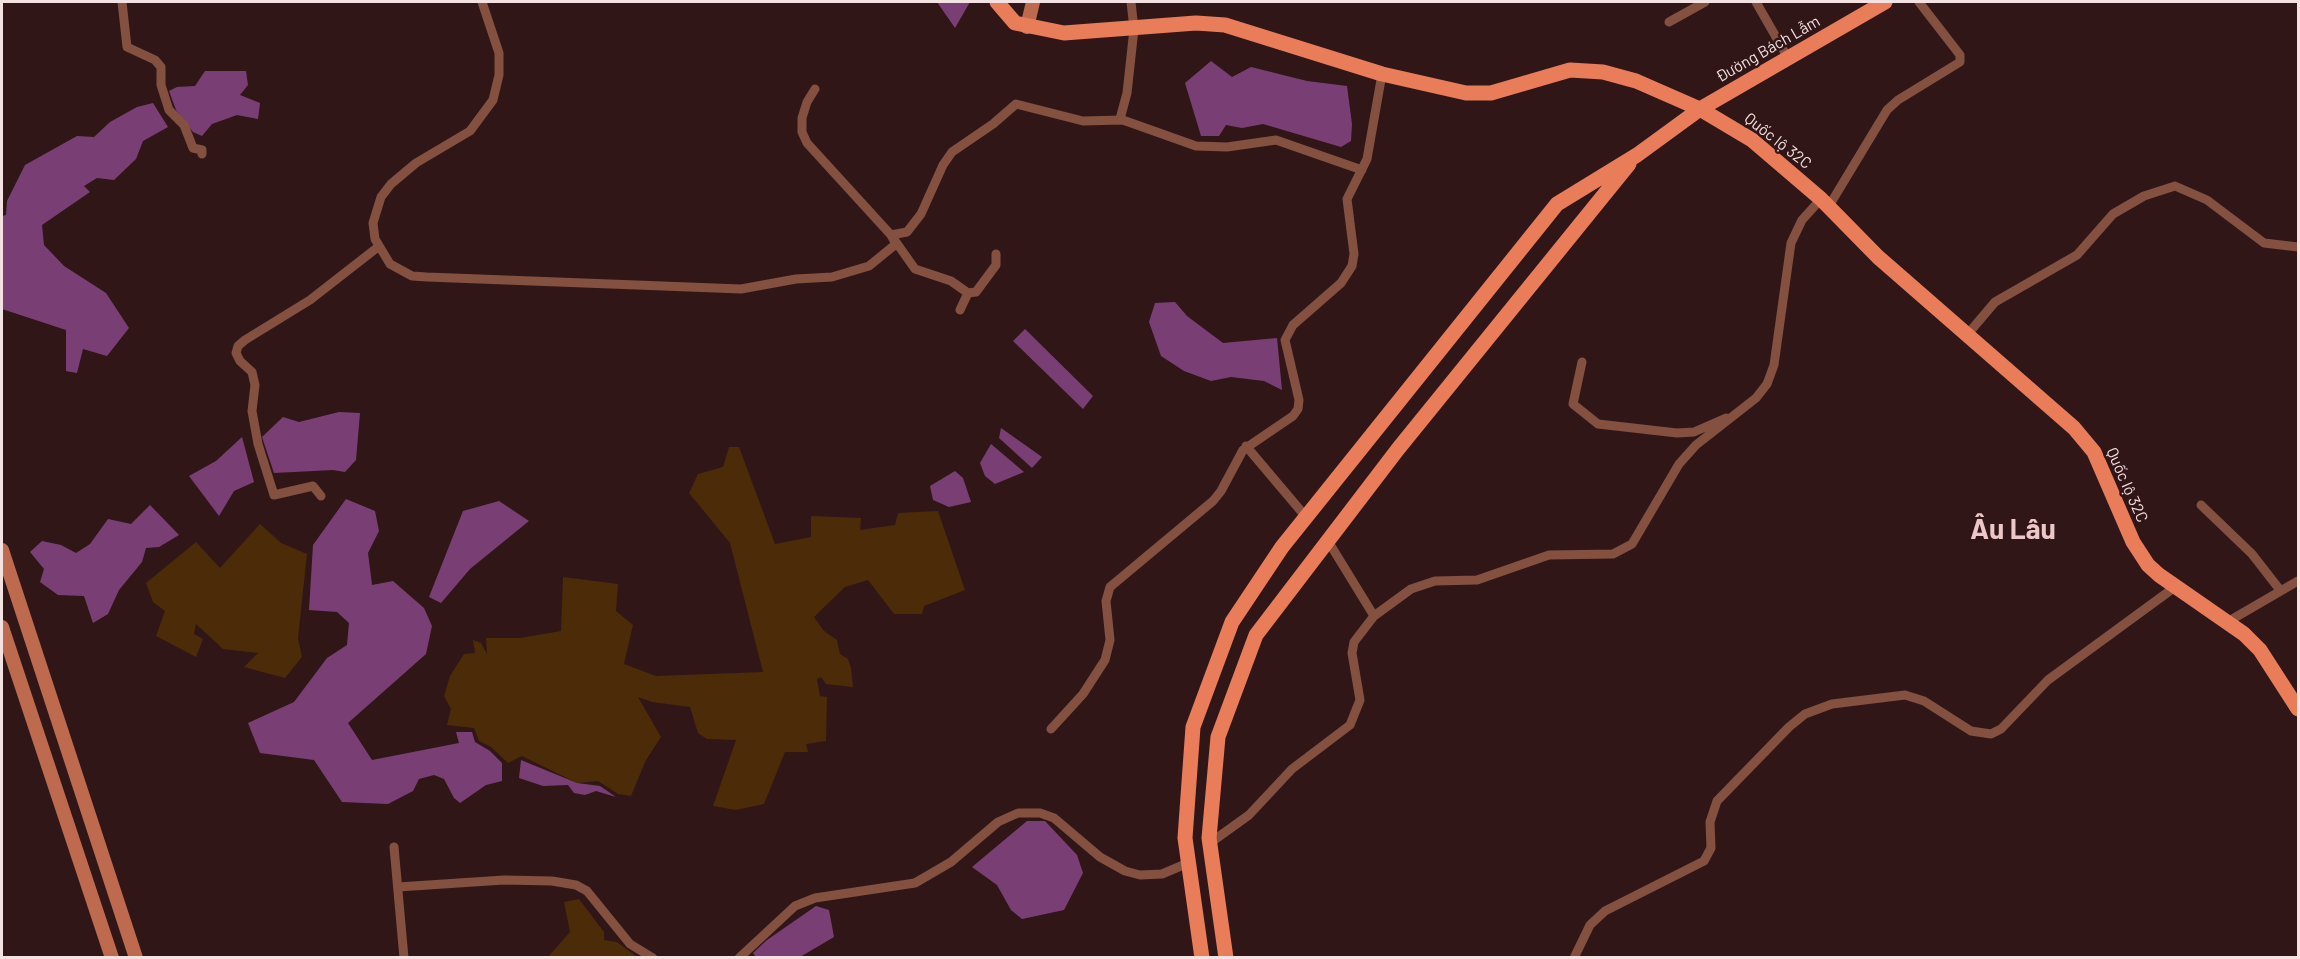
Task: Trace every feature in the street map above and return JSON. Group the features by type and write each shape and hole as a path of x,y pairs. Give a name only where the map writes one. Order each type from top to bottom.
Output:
{"main road":[{"name":"Quốc lộ 32C","path":"997,2 1015,24 1064,33 1196,23 1225,25 1382,74 1476,94 1491,93 1555,74 1585,70 1636,81 1700,110 1752,140 1825,203 1878,258 2085,440 2101,465 2139,553 2159,575 2229,621 2260,650 2298,709"},
{"path":"1027,27 1034,2"},
{"name":"Đường Bách Lẫm","path":"1637,155 1700,110 1885,2"},
{"path":"1202,957 1185,838 1193,727 1232,622 1282,547 1557,204 1637,155"},
{"path":"1226,957 1210,843 1218,737 1256,635 1398,449 1637,155"},
{"path":"2,550 136,957"},
{"path":"26,627 2,628 112,957"}],"street":[{"path":"123,2 128,46 155,60 161,67 161,85 169,110 184,125 194,148 202,150 202,154"},
{"path":"482,2 499,53 499,75 493,100 479,122 470,131 416,163 391,184 381,197 373,223 378,247 390,264 412,276 741,289 796,279 844,275 869,266 879,259 896,244 891,235"},
{"path":"1120,119 1127,93 1134,28 1131,2"},
{"path":"1669,22 1705,2"},
{"path":"1756,2 1788,58"},
{"path":"1210,843 1249,815 1292,769 1350,725 1360,700 1352,649 1374,616 1411,589 1427,582 1477,580 1549,555 1613,554 1627,549 1636,539 1674,470 1696,445 1756,398 1771,374 1791,243 1802,220 1825,203 1887,110 1898,100 1960,62 1960,55 1919,2"},
{"path":"1051,729 1083,694 1105,660 1110,640 1106,601 1110,587 1213,501 1246,446 1293,416 1298,409 1299,400 1285,340 1293,325 1349,272 1354,254 1347,199 1368,154 1382,74"},
{"path":"815,89 807,102 802,118 802,132 807,143 891,235 915,269 951,281 968,293 976,292 996,265 996,254"},
{"path":"891,235 907,232 921,214 943,165 956,147 993,124 1016,104 1083,121 1120,119 1196,146 1227,147 1276,140 1362,170"},
{"path":"1967,335 1995,302 2077,255 2113,214 2144,196 2175,186 2207,200 2264,243 2298,247"},
{"path":"321,496 313,486 273,495 258,444 252,411 254,378 252,372 240,361 236,352 245,340 310,300 378,247"},
{"path":"960,310 968,293"},
{"path":"1582,363 1573,404 1598,424 1677,433 1694,432 1711,423 1733,416"},
{"path":"1246,446 1306,517"},
{"path":"2201,505 2252,554 2280,591"},
{"path":"1328,541 1374,616"},
{"path":"2229,621 2298,581"},
{"path":"1574,957 1590,925 1605,911 1704,861 1711,848 1710,822 1717,801 1789,727 1805,714 1832,704 1905,695 1924,701 1971,731 1991,734 2001,729 2048,680 2175,586"},
{"path":"739,957 795,906 815,898 900,887 920,881 951,862 998,822 1018,813 1040,813 1054,818 1100,857 1125,871 1140,875 1162,874 1188,863"},
{"path":"394,847 404,957"},
{"path":"398,887 504,880 552,881 576,885 587,891 630,944 653,957"}],"shaded area":[{"path":"937,2 970,2 955,28"},
{"path":"1211,61 1232,77 1251,67 1307,81 1347,86 1352,124 1351,141 1341,147 1263,124 1242,128 1226,125 1219,136 1201,136 1185,83"},
{"path":"205,71 246,71 248,85 240,95 260,103 258,119 237,115 212,124 202,136 193,132 176,110 169,91 177,87 195,86"},
{"path":"153,103 168,127 143,141 136,159 114,180 97,178 84,186 90,192 42,225 44,245 64,266 106,293 129,328 107,356 83,349 77,373 66,371 66,330 2,309 2,216 6,215 7,201 25,165 77,136 94,137 110,122 137,107"},
{"path":"1175,302 1187,316 1223,343 1277,338 1282,390 1264,381 1231,377 1211,381 1184,371 1161,356 1149,322 1155,303"},
{"path":"1025,329 1093,396 1083,409 1013,341"},
{"path":"339,412 360,413 356,460 345,472 333,470 274,473 262,437 283,417 299,422"},
{"path":"1001,428 1042,457 1032,468 999,438"},
{"path":"242,437 254,482 234,491 219,516 189,476 216,461"},
{"path":"991,444 1024,472 995,484 985,476 980,463"},
{"path":"729,447 739,447 775,544 811,537 811,516 861,518 860,530 895,525 898,513 938,511 965,590 924,606 922,614 894,614 868,580 845,587 814,617 824,631 837,640 840,654 848,659 853,687 826,684 821,677 817,679 820,696 827,697 826,741 806,744 808,752 785,752 764,804 736,810 713,806 736,740 707,739 698,733 690,707 652,702 638,697 661,737 646,760 631,796 618,794 598,781 577,783 522,756 508,763 491,747 479,741 474,728 447,725 451,709 444,696 450,676 464,654 475,653 473,640 481,643 487,654 486,638 520,638 561,631 563,577 618,584 616,611 633,625 624,664 656,676 763,672 730,543 689,493 698,474 723,467"},
{"path":"955,471 963,478 971,502 949,507 933,500 930,486"},
{"path":"346,499 375,511 379,531 368,553 372,585 393,581 424,608 432,626 426,654 348,723 372,760 459,743 456,732 472,732 475,742 490,751 502,763 502,781 486,785 460,803 454,798 444,779 434,775 419,779 413,791 388,804 342,802 314,760 260,753 248,723 294,702 327,658 347,645 349,623 337,612 309,610 313,545"},
{"path":"499,501 529,521 470,569 441,603 429,597 463,511"},
{"path":"150,505 179,535 159,547 146,548 142,562 119,590 108,614 93,623 84,596 58,595 40,582 44,569 30,552 42,541 61,545 76,553 90,544 108,519 131,524"},
{"path":"260,524 281,543 307,554 298,638 302,657 285,678 244,667 258,653 223,649 196,624 194,634 203,639 196,657 156,636 165,611 153,602 146,583 196,542 220,568"},
{"path":"521,760 577,783 600,786 616,797 596,791 585,795 574,793 568,785 543,786 519,778"},
{"path":"1027,821 1045,821 1077,855 1083,873 1064,910 1022,919 1011,910 997,885 972,867"},
{"path":"579,899 604,932 604,940 617,942 637,957 548,957 570,932 564,902"},
{"path":"816,906 829,910 834,937 800,957 756,957 753,953 767,940"}],"district":[{"name":"Âu Lâu","path":"2013,530"}]}
